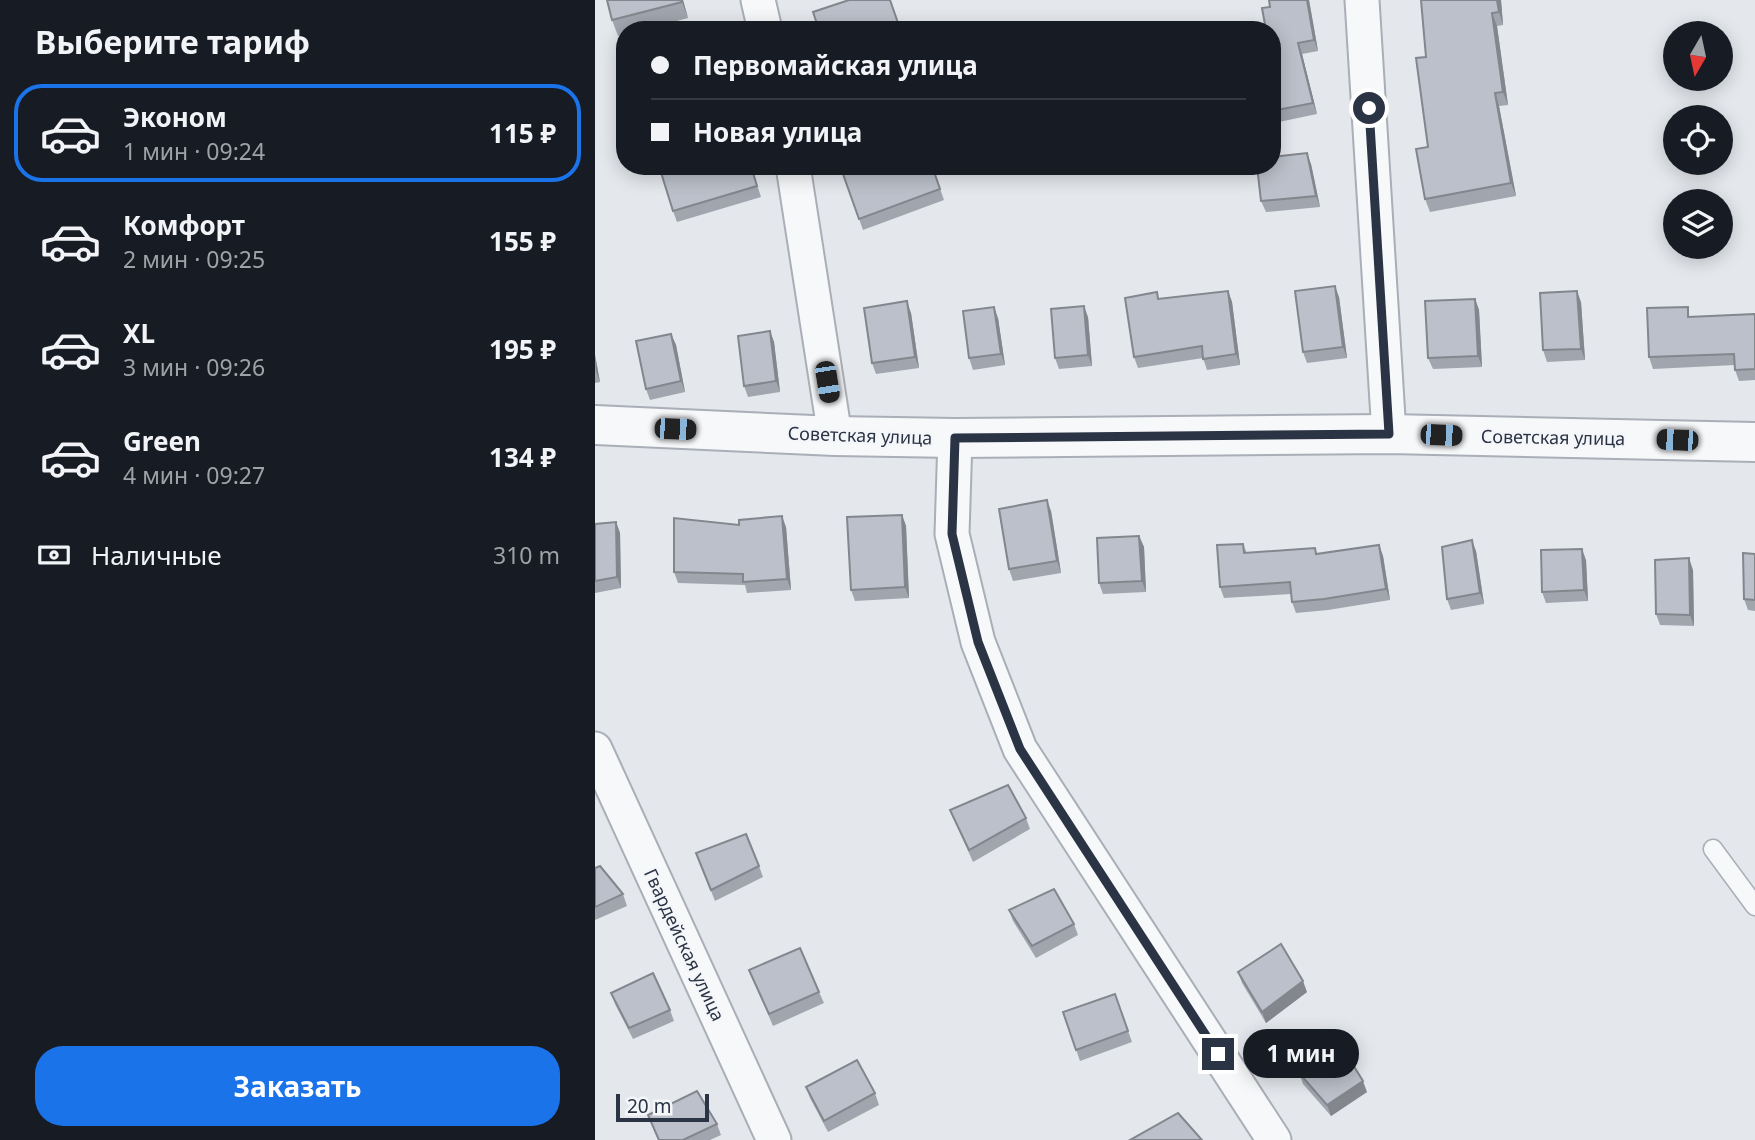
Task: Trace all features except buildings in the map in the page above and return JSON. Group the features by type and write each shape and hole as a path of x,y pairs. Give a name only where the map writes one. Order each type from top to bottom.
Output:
{"street":[{"path":"758,0 763,21"},
{"path":"1362,0 1389,434"},
{"path":"794,175 835,436"},
{"name":"Советская улица","path":"595,425 835,436 955,438 1389,434 1755,442"},
{"path":"955,438 952,534 978,642 1020,749 1274,1140"},
{"name":"Гвардейская улица","path":"595,749 774,1140"}],"lane":[{"path":"1713,849 1755,906"}],"route":[{"path":"1218,1054 1020,749 978,642 952,534 955,438 1389,434 1369,108"}]}
